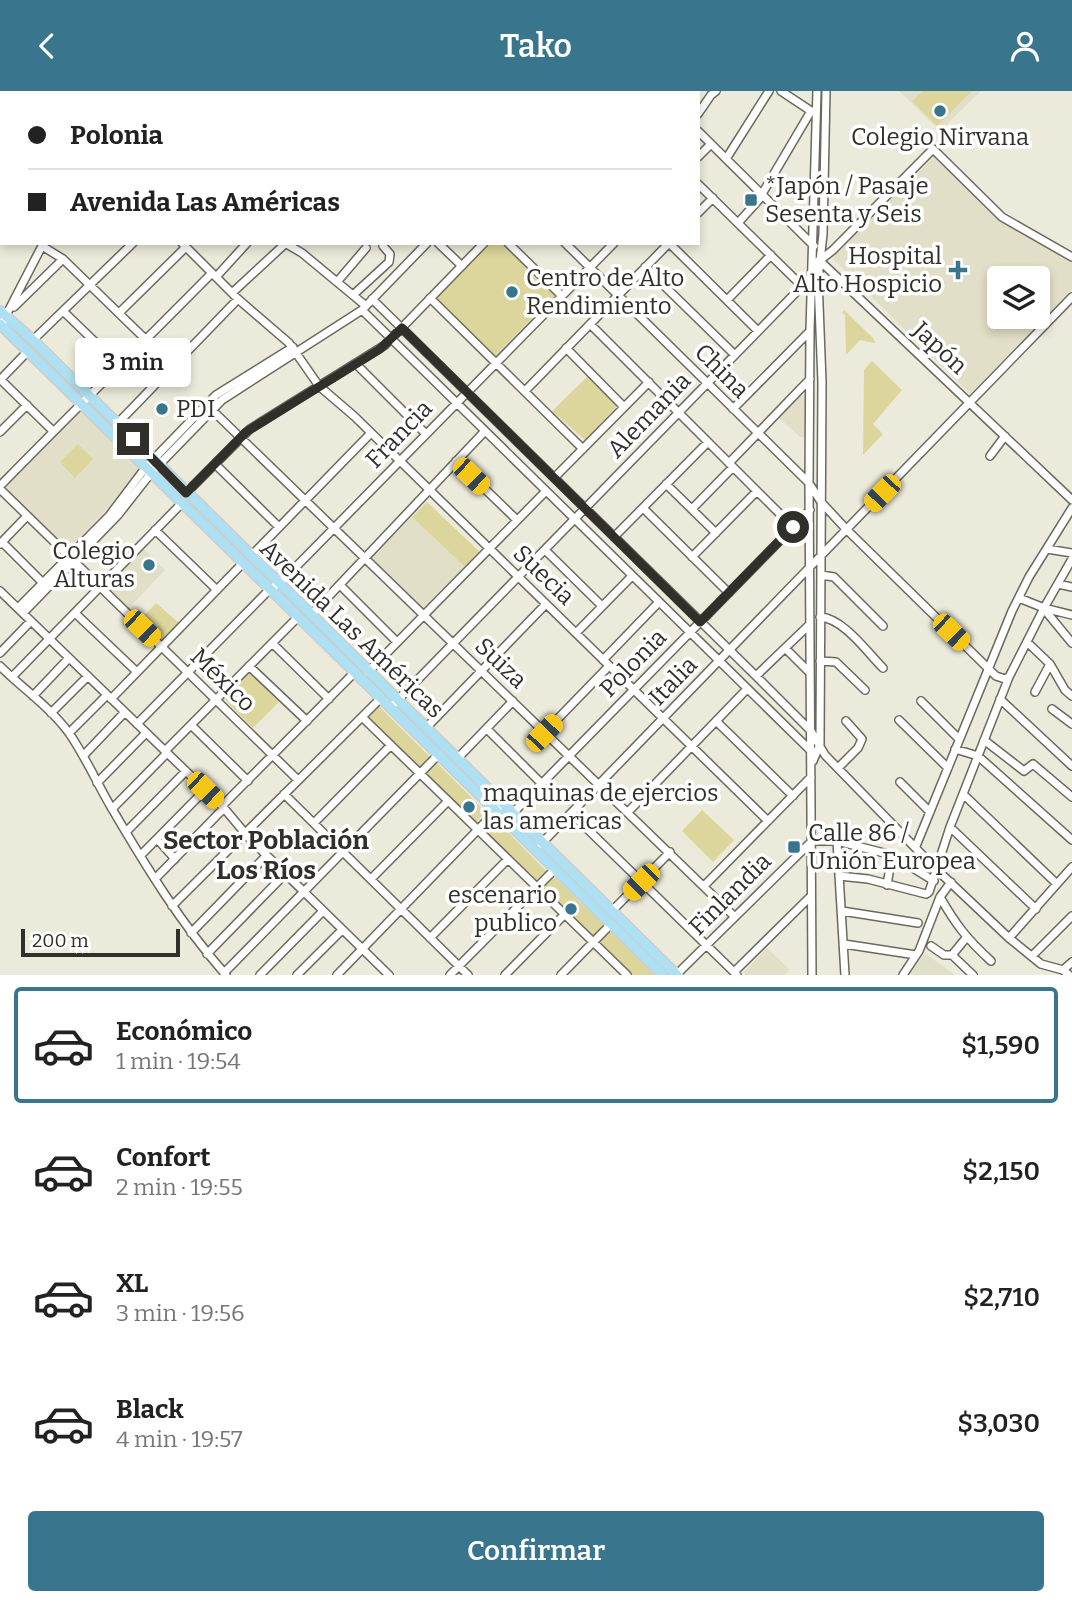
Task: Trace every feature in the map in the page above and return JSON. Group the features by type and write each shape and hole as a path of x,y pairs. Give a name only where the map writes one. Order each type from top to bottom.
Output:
{"main road":[{"name":"Avenida Las Américas","path":"3,319 33,340 117,424 182,503 354,673 439,755 612,911 677,975"},
{"name":"Avenida Las Américas","path":"3,319 29,351 80,403 186,493 457,759 499,808 513,813 555,869 663,975"}],"street":[{"path":"726,159 769,91"},
{"path":"780,91 814,111"},
{"path":"817,91 814,111 809,483 811,731 818,753"},
{"path":"812,975 811,765 820,744 822,382 818,279 823,234 826,91"},
{"path":"700,111 712,92"},
{"path":"738,223 763,195 814,111"},
{"path":"700,133 813,244 819,261"},
{"path":"700,155 711,144"},
{"name":"Alemania","path":"390,708 812,277 819,261 933,149 1002,217 1072,257"},
{"path":"700,186 802,286"},
{"path":"700,211 713,198"},
{"path":"3,319 42,245"},
{"path":"44,245 63,259 173,366"},
{"path":"52,251 56,245"},
{"path":"33,340 132,245"},
{"path":"119,313 184,245"},
{"name":"Suecia","path":"184,245 295,351 319,386 400,461 768,821"},
{"path":"1,490 80,403 245,245"},
{"path":"117,424 283,245"},
{"path":"288,245 353,295 391,339 747,689 838,768 936,869 1041,964 1048,975"},
{"path":"192,425 222,400 364,308 425,245"},
{"path":"440,245 462,266"},
{"path":"186,493 241,437 380,349 482,245"},
{"path":"510,245 562,296"},
{"name":"China","path":"567,245 809,483 821,502 847,530 988,667 1001,678 1009,677"},
{"name":"Francia","path":"137,724 334,529 612,245"},
{"path":"524,391 667,245"},
{"path":"671,245 758,331"},
{"path":"353,295 389,262 390,254 383,246"},
{"path":"337,282 366,248"},
{"path":"727,300 771,255"},
{"path":"3,319 63,259"},
{"name":"Japón","path":"819,261 837,275 1072,501"},
{"path":"645,267 735,355"},
{"name":"Italia","path":"539,846 1072,297"},
{"path":"372,299 756,676 811,731 820,744"},
{"path":"430,299 583,449"},
{"path":"63,311 120,366"},
{"path":"590,324 793,527"},
{"path":"733,409 810,331"},
{"path":"566,348 624,407"},
{"path":"29,351 0,380 53,431"},
{"path":"21,611 192,425 216,395 295,351"},
{"path":"356,364 426,434"},
{"path":"692,509 758,433 810,379"},
{"path":"554,478 649,382"},
{"path":"0,432 27,405"},
{"name":"Suiza","path":"212,409 734,916"},
{"path":"311,615 485,431"},
{"path":"251,556 371,433"},
{"path":"990,456 1005,436"},
{"path":"614,537 708,442"},
{"path":"456,461 517,520"},
{"path":"215,464 279,527"},
{"path":"667,484 716,533"},
{"name":"México","path":"1,490 298,780"},
{"path":"368,672 546,491"},
{"path":"692,557 757,491"},
{"path":"12,677 182,503"},
{"path":"643,508 729,593"},
{"path":"916,846 988,667 1019,598 1072,508"},
{"name":"Polonia","path":"513,813 810,510"},
{"path":"27,516 1,543 43,583"},
{"path":"156,530 217,590"},
{"path":"545,549 602,606"},
{"path":"1047,549 1072,553"},
{"path":"21,611 43,583 71,559"},
{"path":"839,876 926,894 929,892 950,827 1009,677 1072,559"},
{"path":"69,733 137,672 243,563"},
{"path":"821,575 829,575 838,580 883,626"},
{"path":"576,633 632,576"},
{"path":"1058,584 1072,587"},
{"path":"340,585 397,642"},
{"path":"0,591 223,807 267,856 384,973"},
{"path":"1019,598 1072,615"},
{"path":"544,733 659,602"},
{"path":"426,728 546,604"},
{"path":"1044,608 1072,643"},
{"path":"75,613 137,672"},
{"path":"112,809 298,617"},
{"path":"820,617 841,624 883,668"},
{"path":"0,653 32,621"},
{"path":"756,676 810,624"},
{"path":"1027,642 1051,664 1065,690 1072,696"},
{"path":"272,643 329,699"},
{"path":"786,649 810,673"},
{"path":"33,696 69,658"},
{"path":"820,661 836,662 865,690"},
{"path":"1035,692 1051,664"},
{"path":"0,666 69,733 172,906 225,974 439,755"},
{"path":"250,666 307,721"},
{"path":"155,879 354,673"},
{"path":"51,713 88,676"},
{"path":"628,812 747,689"},
{"path":"172,906 381,698"},
{"path":"1000,699 1072,766"},
{"path":"457,759 513,701"},
{"path":"921,701 959,739"},
{"path":"1052,709 1072,724"},
{"path":"83,756 125,712"},
{"path":"362,717 622,973"},
{"path":"899,720 948,768"},
{"path":"838,768 858,748 862,739 846,721"},
{"path":"716,722 793,796"},
{"path":"191,725 248,781"},
{"path":"487,729 542,784"},
{"path":"97,783 146,733"},
{"path":"984,740 1024,771 1033,764 1072,797"},
{"path":"314,823 391,745"},
{"path":"955,749 978,757 1072,840"},
{"path":"126,832 186,771"},
{"path":"704,886 811,777"},
{"path":"900,782 930,812"},
{"path":"141,855 205,790"},
{"path":"963,794 1058,884"},
{"path":"284,795 468,975"},
{"path":"371,879 448,801"},
{"path":"337,975 499,808"},
{"path":"571,813 736,974 811,896"},
{"path":"950,827 1036,909"},
{"path":"157,839 175,859"},
{"path":"812,841 838,841 892,855 934,881"},
{"name":"Finlandia","path":"677,975 812,841"},
{"path":"838,841 848,974"},
{"path":"612,911 670,852"},
{"path":"887,885 892,855"},
{"path":"191,933 267,856"},
{"path":"430,938 508,859"},
{"path":"1009,937 1072,867"},
{"path":"450,975 555,869"},
{"path":"207,954 285,874"},
{"path":"903,975 916,955 940,897 951,882"},
{"path":"940,897 966,938 991,961"},
{"path":"260,975 323,911"},
{"path":"842,911 918,923"},
{"path":"505,975 565,914"},
{"path":"1032,956 1072,916"},
{"path":"561,975 611,924"},
{"path":"297,975 342,930"},
{"path":"952,955 966,938"},
{"path":"844,944 916,955"},
{"path":"931,946 944,955 952,955 973,975"},
{"path":"1041,964 1066,972 1072,962"}],"shaded area":[{"name":"Colegio Nirvana","path":"899,91 981,91 940,131"},
{"name":"Colegio Nirvana","path":"923,91 972,91 937,126 912,101"},
{"name":"Hospital Alto Hospicio","path":"934,156 1003,221 1072,261 1072,289 1050,312 1050,266 987,266 987,329 1033,329 970,394 832,258"},
{"path":"489,245 505,245 555,295 494,357 436,299"},
{"path":"844,310 875,343 860,340 846,355 845,315 842,313"},
{"path":"872,361 902,390 873,424 883,434 863,455 864,370"},
{"path":"588,376 617,406 585,440 552,411"},
{"path":"806,395 807,437 800,437 779,418 799,396"},
{"path":"78,407 140,467 108,508 70,548 66,548 2,487"},
{"path":"78,444 93,459 75,478 60,462"},
{"path":"427,502 481,553 466,568 412,517"},
{"path":"412,517 466,568 424,612 371,558"},
{"path":"144,549 165,570 129,608 107,586"},
{"path":"156,603 179,623 162,642 139,621"},
{"path":"250,673 279,702 253,728 224,699"},
{"path":"379,706 430,757 419,769 368,718"},
{"path":"435,761 486,812 474,824 423,773"},
{"path":"702,810 734,840 713,862 682,831"},
{"path":"495,819 546,871 534,882 483,831"},
{"path":"553,876 605,926 592,939 540,889"},
{"path":"610,931 656,975 631,975 598,944"},
{"path":"767,948 790,970 784,975 743,973"},
{"path":"925,953 955,975 910,975"}],"place":[{"name":"Colegio Nirvana","path":"940,111"},
{"name":"*Japón / Pasaje Sesenta y Seis","path":"751,200"},
{"name":"Hospital Alto Hospicio","path":"958,270"},
{"name":"Centro de Alto Rendimiento","path":"512,292"},
{"name":"PDI","path":"162,409"},
{"name":"Colegio Alturas","path":"149,565"},
{"name":"maquinas de ejercios las americas","path":"469,807"},
{"name":"Calle 86 / Unión Europea","path":"794,847"},
{"name":"escenario publico","path":"571,909"}],"district":[{"name":"Sector Población Los Ríos","path":"266,854"}],"route":[{"path":"133,439 186,493 246,432 380,349 402,328 700,622 793,527"}]}
